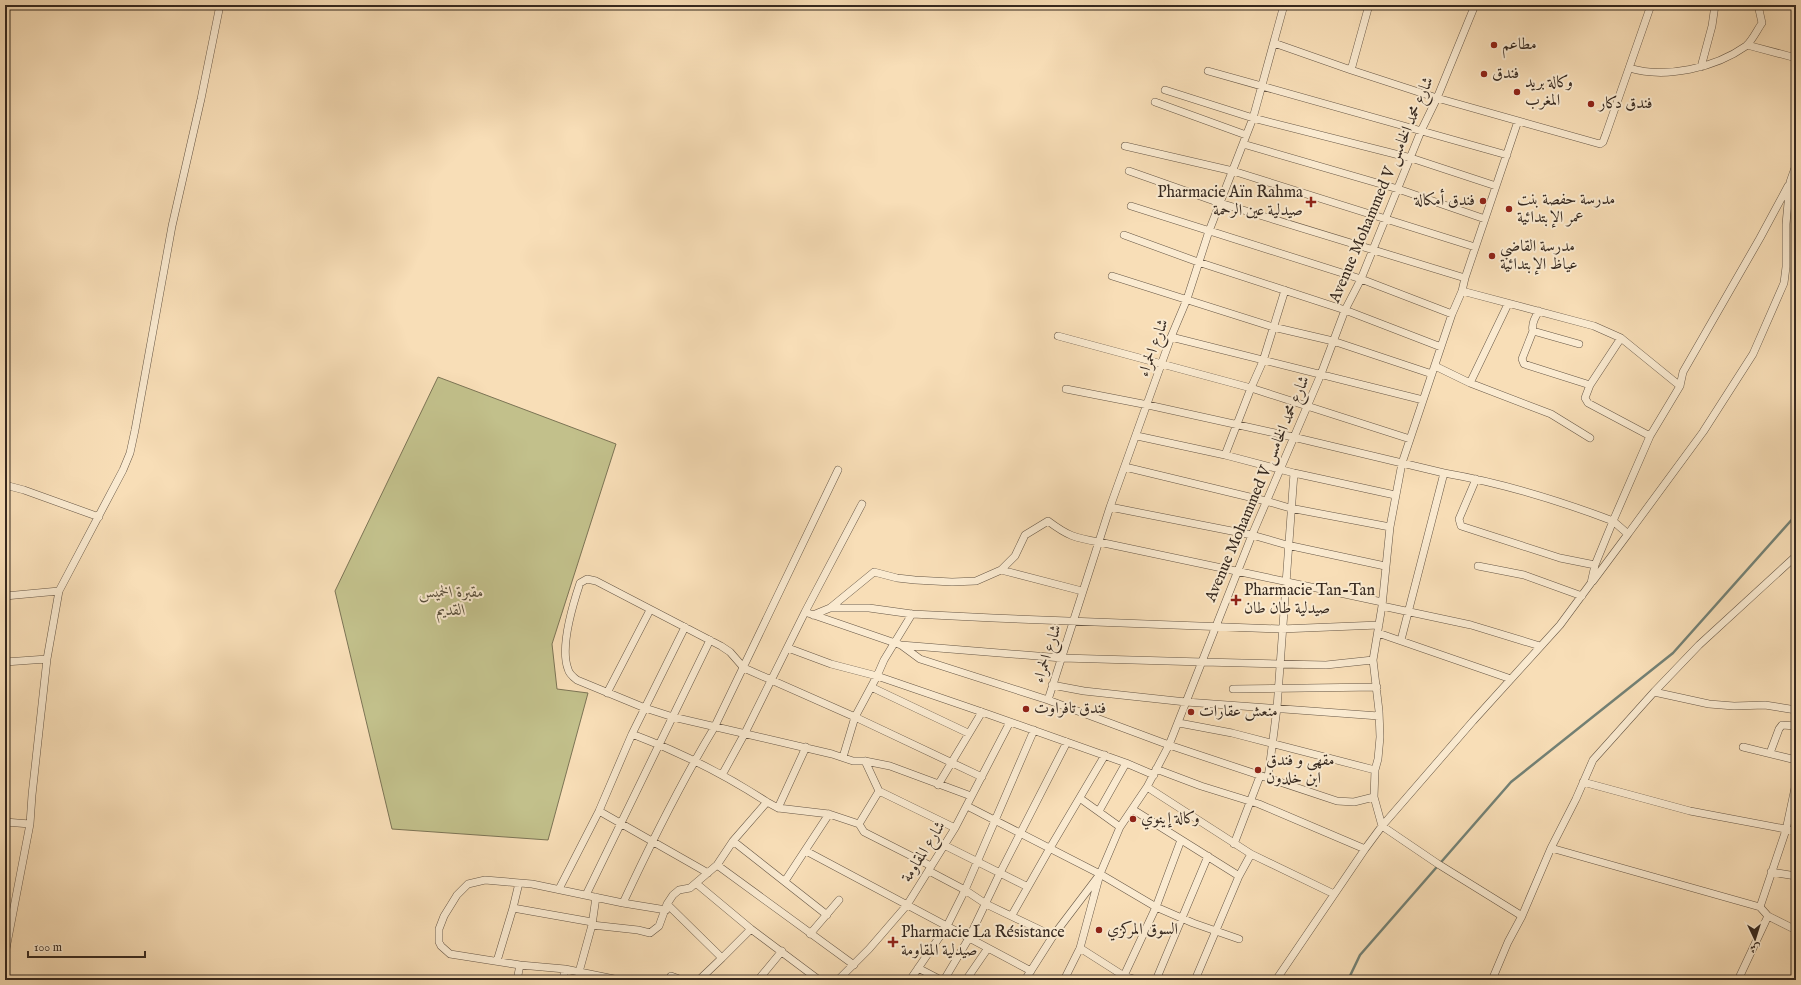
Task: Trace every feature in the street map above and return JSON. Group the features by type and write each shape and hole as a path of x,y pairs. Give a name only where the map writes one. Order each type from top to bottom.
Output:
{"street":[{"path":"5,954 30,824 47,659 59,591 124,470 133,439 172,226 201,99 220,5"},
{"name":"شارع الحمراء","path":"1048,700 1110,507 1163,364 1171,337 1187,299 1209,232 1253,118 1284,5"},
{"path":"1350,70 1369,5"},
{"name":"Avenue Mohammed V شارع محمد الخامس","path":"1064,980 1080,948 1100,874 1120,827 1147,787 1179,723 1266,501 1308,405 1345,310 1361,279 1421,131 1437,98 1475,5"},
{"path":"1274,43 1350,70 1437,98 1602,144 1651,5"},
{"path":"1701,67 1712,26 1714,5"},
{"path":"1629,68 1655,72 1701,67 1747,45 1762,21 1758,5"},
{"path":"1747,45 1796,58"},
{"path":"1208,71 1507,155"},
{"path":"1164,90 1253,118 1411,158 1496,186"},
{"path":"1156,102 1246,136"},
{"path":"1518,121 1475,247 1462,291 1452,314 1402,463 1390,527 1382,604 1373,660 1377,687 1380,737 1378,759 1375,770 1374,797 1382,826 1438,864 1522,916"},
{"path":"1243,144 1398,189 1485,219"},
{"path":"1125,146 1233,171 1385,220 1475,247"},
{"path":"1591,583 1595,565 1650,436 1680,386 1683,372 1760,238 1790,182 1796,165"},
{"path":"1129,171 1220,203 1465,278"},
{"path":"1276,980 1382,826 1560,625 1703,432 1753,354 1784,283 1786,267 1786,224 1790,182"},
{"path":"1131,206 1361,279 1452,314"},
{"path":"1124,236 1345,310 1441,346"},
{"path":"1112,276 1273,327 1333,341 1432,374"},
{"path":"1225,455 1263,361 1285,290"},
{"path":"1462,291 1594,326 1621,338 1680,386"},
{"path":"1470,383 1508,304"},
{"path":"1539,311 1535,317 1533,325 1534,331 1522,359 1524,364 1590,385"},
{"path":"1534,331 1579,344"},
{"path":"1058,336 1251,388 1308,405 1410,439"},
{"path":"1171,337 1423,400"},
{"path":"1621,338 1590,385 1584,398 1588,402 1650,436"},
{"path":"1435,366 1470,383 1551,414 1590,438"},
{"path":"1066,389 1148,405 1476,479 1568,504 1613,521 1628,534"},
{"path":"1136,436 1225,455 1294,473 1395,495"},
{"path":"1125,467 1290,508 1390,527"},
{"path":"623,903 652,840 714,728 744,668 838,470"},
{"path":"1268,778 1277,708 1290,508 1294,473"},
{"path":"1401,640 1444,473"},
{"path":"1476,479 1459,519 1461,526 1560,558 1595,565"},
{"path":"5,486 24,490 99,517"},
{"path":"722,775 862,504"},
{"path":"1110,507 1252,535 1288,545 1386,566"},
{"path":"813,615 830,608 874,572 897,578 952,582 976,581 1001,570 1015,556 1025,535 1048,521 1063,533 1076,538 1285,581 1471,625 1540,646"},
{"path":"1495,979 1508,942 1522,916 1550,848 1593,760 1654,692 1699,645 1796,556"},
{"path":"1478,566 1524,575 1582,596"},
{"path":"1001,570 1082,591"},
{"path":"971,796 890,766 865,761 853,761 843,757 745,733 714,728 673,717 645,708 578,680 571,676 567,668 565,656 569,627 580,583 587,579 596,581 710,640 730,652 744,668 855,717 982,777"},
{"path":"5,596 59,591"},
{"path":"830,608 869,608 912,614 1282,629 1379,625"},
{"path":"607,693 650,610"},
{"path":"805,612 897,644 920,659 1048,700 1169,745 1336,801 1354,802 1374,797"},
{"path":"843,757 855,717 877,676 897,644 912,614"},
{"path":"559,889 599,812 632,734 685,627"},
{"path":"1378,633 1511,679"},
{"path":"586,895 710,640"},
{"path":"897,644 1062,658 1326,665 1373,660"},
{"path":"788,648 831,664 877,676 1105,756 1250,802 1365,849"},
{"path":"5,662 47,659"},
{"path":"1052,685 1084,691 1186,702 1379,716"},
{"path":"871,687 968,733"},
{"path":"1233,689 1377,687"},
{"path":"1654,692 1709,704 1734,706 1765,705 1796,710"},
{"path":"938,785 982,712"},
{"name":"شارع المقاومة","path":"838,980 869,949 907,904 955,828 1010,722"},
{"path":"1179,723 1232,733 1375,770"},
{"path":"1770,753 1782,725 1796,726"},
{"path":"910,980 947,926 966,890 994,821 1034,730"},
{"path":"632,734 695,760 778,808 829,814 859,824 864,832 930,868 986,904 1012,915 1053,936"},
{"path":"944,980 969,938 1000,873 1067,742"},
{"path":"1743,747 1796,760"},
{"path":"778,808 806,748"},
{"path":"1012,915 1105,756"},
{"path":"865,761 879,792 955,828"},
{"path":"1099,811 1126,763"},
{"path":"1234,844 1260,776"},
{"path":"1583,782 1690,811 1796,832"},
{"path":"1760,907 1786,830 1796,783"},
{"path":"1147,787 1251,854 1334,894"},
{"path":"859,824 879,792"},
{"path":"1081,798 1120,827"},
{"path":"514,908 638,930 650,934 659,926 666,907 679,890 690,888 697,884 717,865 733,841 767,802"},
{"path":"967,806 1100,874 1156,907 1239,939"},
{"path":"1132,809 1239,876"},
{"path":"599,812 652,840 708,873"},
{"path":"785,882 829,814"},
{"path":"5,822 30,824"},
{"path":"1123,978 1156,907 1181,840"},
{"path":"733,841 827,915"},
{"path":"944,845 1028,887"},
{"path":"1550,848 1760,907 1768,916 1796,930"},
{"path":"806,851 1031,971"},
{"path":"1195,980 1239,876 1251,854"},
{"path":"1156,980 1208,856"},
{"path":"717,865 854,965"},
{"path":"1771,872 1796,876"},
{"path":"1025,980 1053,936 1100,874"},
{"path":"619,980 565,969 520,965 450,954 441,946 439,942 439,929 444,916 457,894 468,884 485,880 519,883 559,889 623,903 666,907 722,958"},
{"path":"497,961 514,908 519,883"},
{"path":"697,884 752,929 819,980"},
{"path":"579,972 592,923 596,897"},
{"path":"810,934 839,900"},
{"path":"1738,980 1768,916"},
{"path":"5,922 11,927"},
{"path":"699,980 752,929"},
{"path":"966,980 988,948"},
{"path":"1080,948 1123,978 1137,980"},
{"path":"758,980 782,951"},
{"path":"517,980 520,965"},
{"path":"918,968 941,980"},
{"path":"563,980 565,969"},
{"path":"668,980 673,976 682,980"}],"green space":[{"name":"مقبرة الخميس القديم","path":"438,377 616,444 552,644 557,689 588,693 548,840 392,829 335,591"}],"waterway":[{"path":"1348,980 1360,955 1511,782 1673,653 1796,515"}],"place":[{"name":"مطاعم","path":"1494,45"},
{"name":"فندق","path":"1484,74"},
{"name":"وكالة بريد المغرب","path":"1517,92"},
{"name":"فندق دكار","path":"1591,104"},
{"name":"فندق أمكالة","path":"1483,201"},
{"name":"Pharmacie Aïn Rahma صيدلية عين الرحمة","path":"1311,202"},
{"name":"مدرسة حفصة بنت عمر الإبتدائية","path":"1509,209"},
{"name":"مدرسة القاضي عياظ الإبتدائية","path":"1492,256"},
{"name":"Pharmacie Tan-Tan صيدلية طان طان","path":"1236,600"},
{"name":"فندق تافراوت","path":"1026,709"},
{"name":"منعش عقارات","path":"1191,712"},
{"name":"مقهى و فندق ابن خلدون","path":"1258,770"},
{"name":"وكالة إينوي","path":"1133,819"},
{"name":"السوق المركزي","path":"1099,930"},
{"name":"Pharmacie La Résistance صيدلية المقاومة","path":"893,942"}]}
